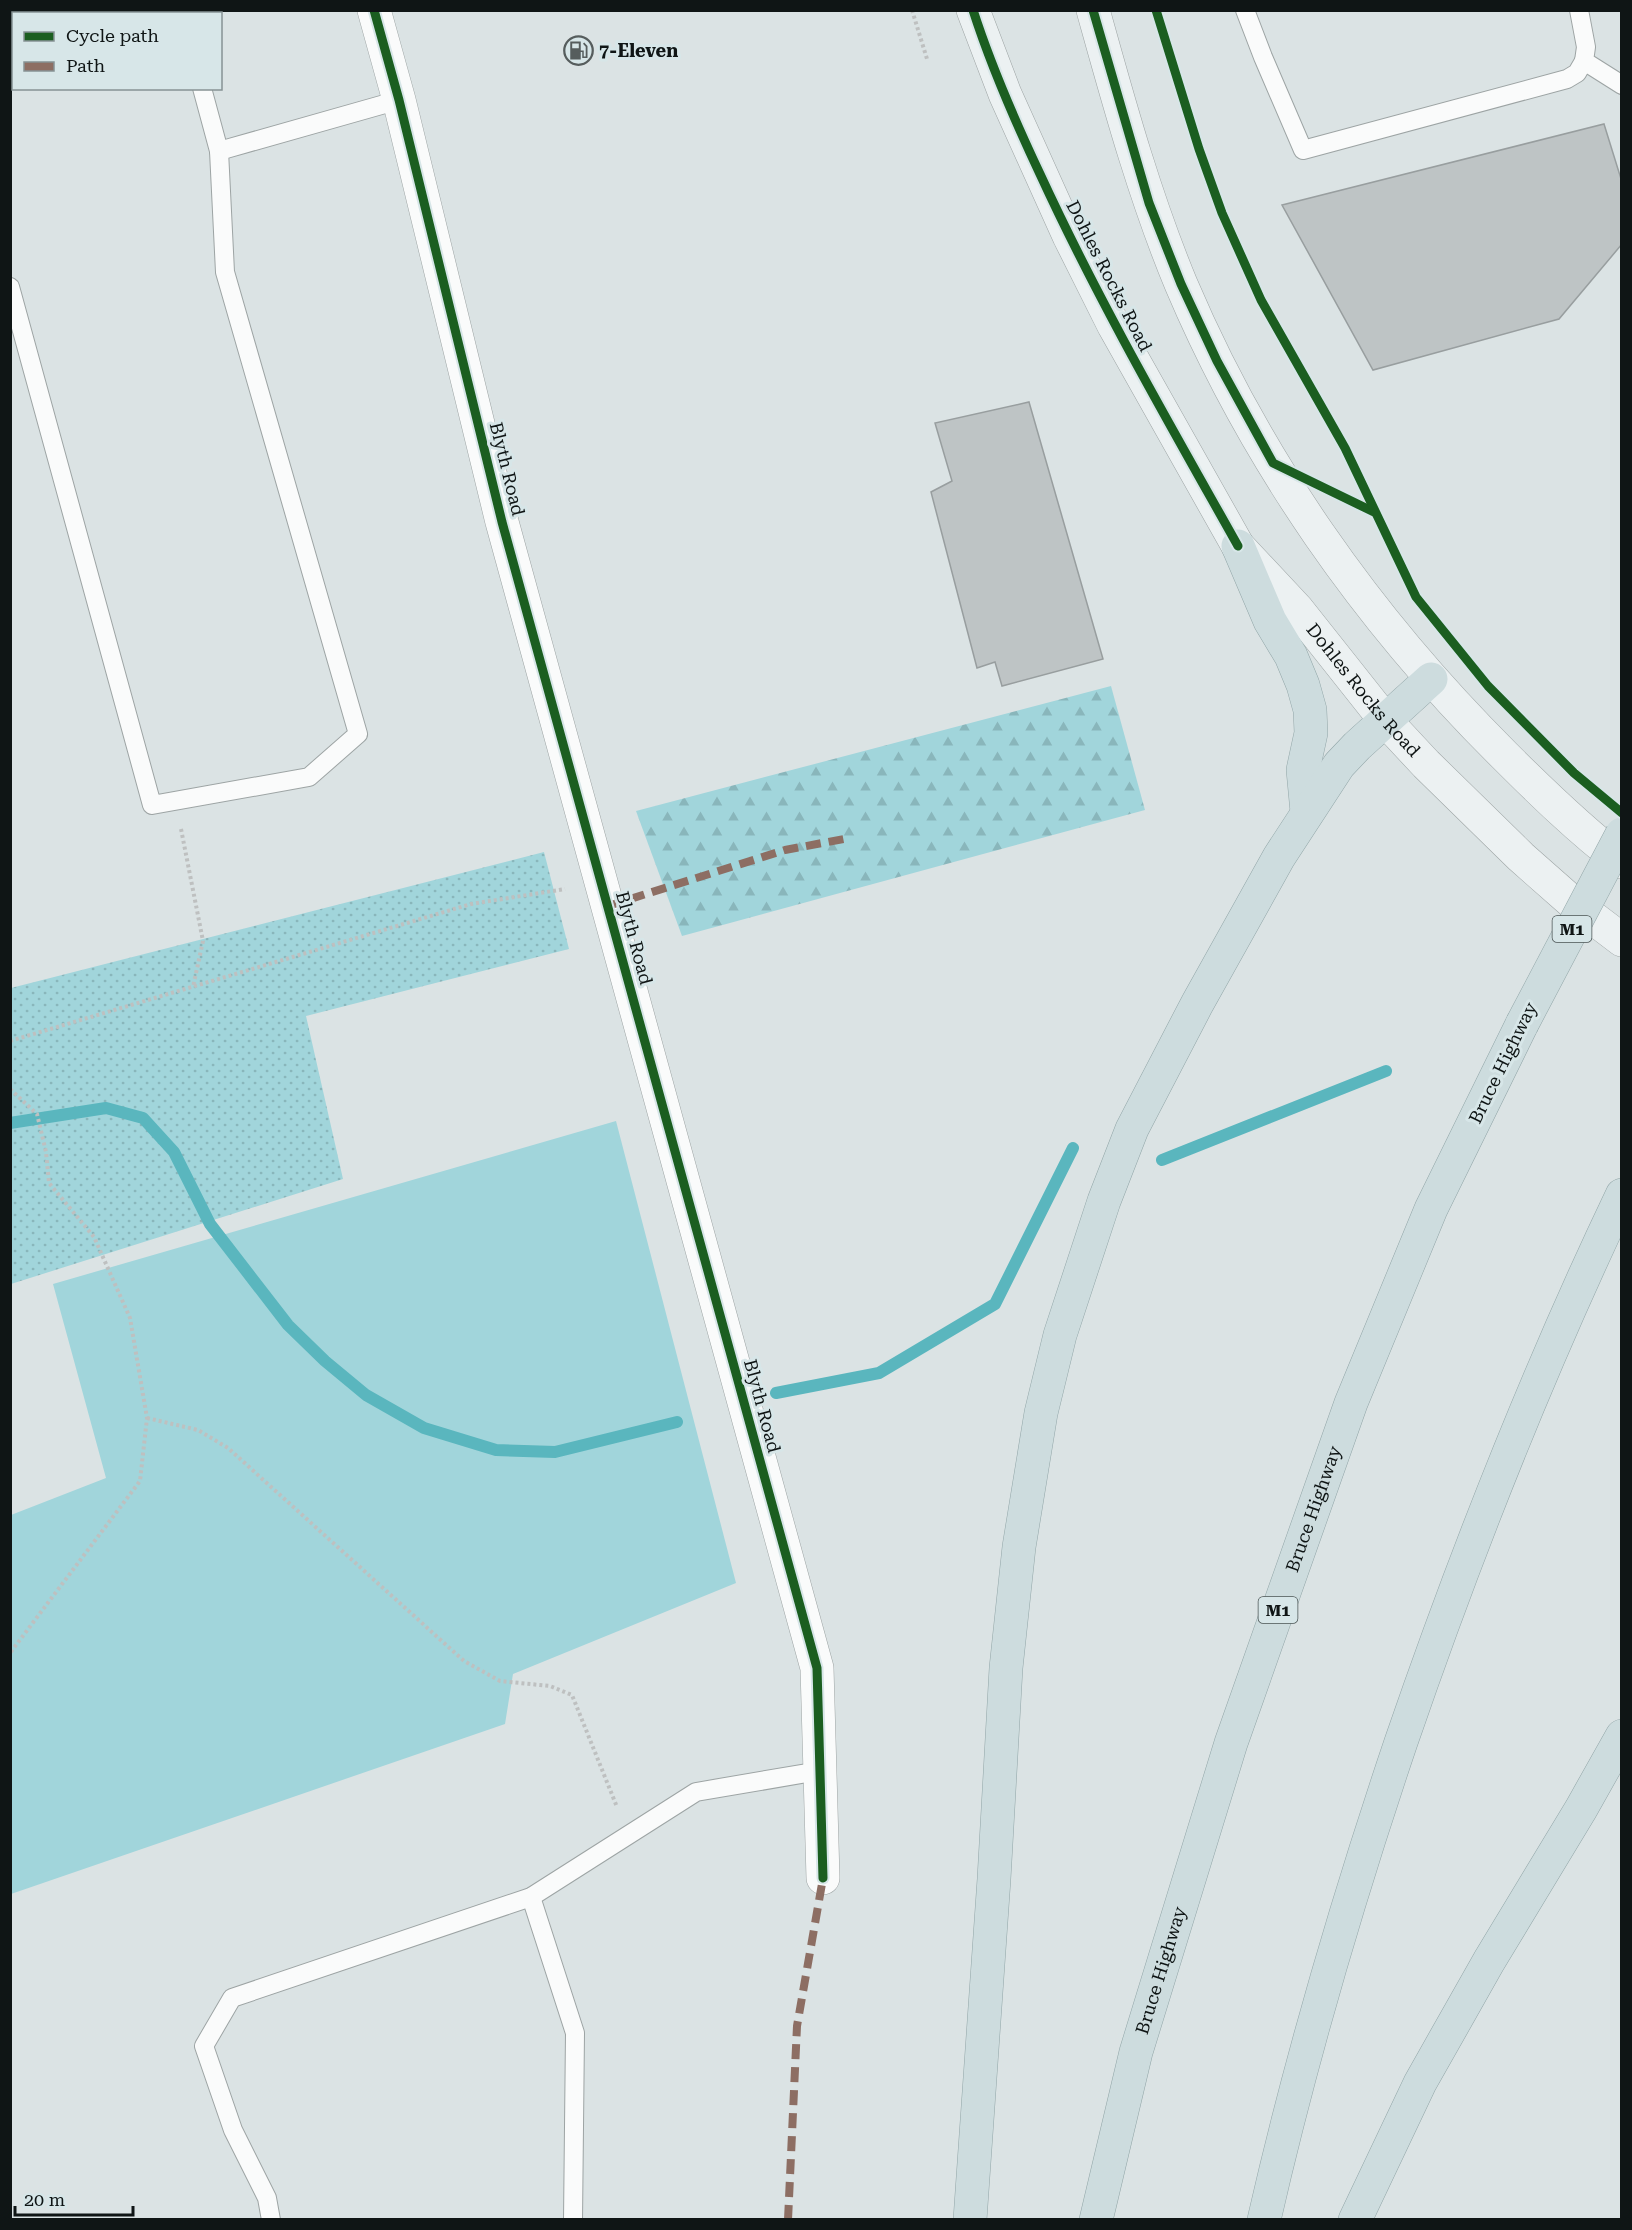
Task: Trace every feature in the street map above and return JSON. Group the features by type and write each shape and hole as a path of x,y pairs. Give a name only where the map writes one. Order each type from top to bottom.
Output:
{"highway":[{"path":"1238,546 1270,621 1291,656 1310,710 1311,733 1303,770 1307,812"},
{"path":"970,2220 1006,1668 1019,1547 1041,1413 1060,1335 1104,1201 1132,1129 1197,1004 1279,857 1339,765 1431,679"},
{"name":"Bruce Highway","path":"1096,2220 1136,2052 1231,1743 1355,1392 1431,1209 1522,1024 1622,834"},
{"path":"1264,2220 1289,2110 1361,1863 1436,1640 1507,1455 1572,1298 1622,1195"},
{"path":"1355,2220 1420,2083 1622,1736"}],"main road":[{"name":"Dohles Rocks Road","path":"973,10 1005,94 1074,246 1114,326 1238,546 1297,609 1385,720 1441,780 1521,857 1572,902 1622,940"},
{"path":"1093,10 1149,203 1181,284 1217,361 1273,463 1318,533 1372,608 1431,679 1533,784 1622,862"}],"street":[{"name":"Blyth Road","path":"374,10 399,100 502,522 817,1668 823,1878"}],"lane":[{"path":"1245,10 1303,150 1567,80 1577,73 1584,61 1586,47 1579,10"},
{"path":"1584,61 1622,85"},
{"path":"10,287 152,805 309,777 358,734 225,272 219,151 203,90"},
{"path":"219,151 399,100"},
{"path":"271,2220 267,2199 233,2130 204,2046 232,1998 531,1897 696,1792 819,1771"},
{"path":"531,1897 575,2032 573,2220"}],"path":[{"path":"912,10 927,59"},
{"path":"176,801 203,941 193,987"},
{"path":"10,1041 471,904 549,893 601,880"},
{"path":"10,1089 37,1114 46,1152 49,1183 94,1237 130,1318 147,1418 140,1481 10,1653"},
{"path":"147,1418 198,1430 228,1448 464,1661 500,1681 550,1686 572,1695 628,1836"}],"green space":[{"path":"1111,686 1145,810 682,936 636,811"},
{"path":"544,852 569,949 306,1016 343,1179 11,1284 11,988"},
{"path":"616,1121 736,1583 513,1674 505,1724 11,1894 11,1515 106,1478 53,1284"}],"building":[{"path":"1604,124 1622,182 1622,244 1559,319 1373,370 1282,205"},
{"path":"1029,402 1103,659 1002,686 995,662 977,668 931,492 952,481 935,423"}],"waterway":[{"path":"1162,1160 1386,1071"},
{"path":"10,1123 106,1108 143,1118 174,1152 210,1224 288,1325 325,1361 366,1395 424,1428 496,1450 555,1452 677,1422"},
{"path":"776,1393 879,1373 995,1304 1073,1148"}],"marked path":[{"path":"608,906 785,850 849,838"},
{"path":"788,2220 797,2026 823,1878"}],"cycle path":[{"path":"374,10 399,100 502,522 817,1668 823,1878"},
{"path":"973,10 1004,93 1086,269 1238,546"},
{"path":"1093,10 1149,203 1181,284 1217,361 1273,463 1374,512"},
{"path":"1156,10 1199,149 1222,213 1261,300 1345,448 1416,597 1488,686 1574,773 1622,813"}],"place":[{"name":"7-Eleven","path":"578,51"}]}
